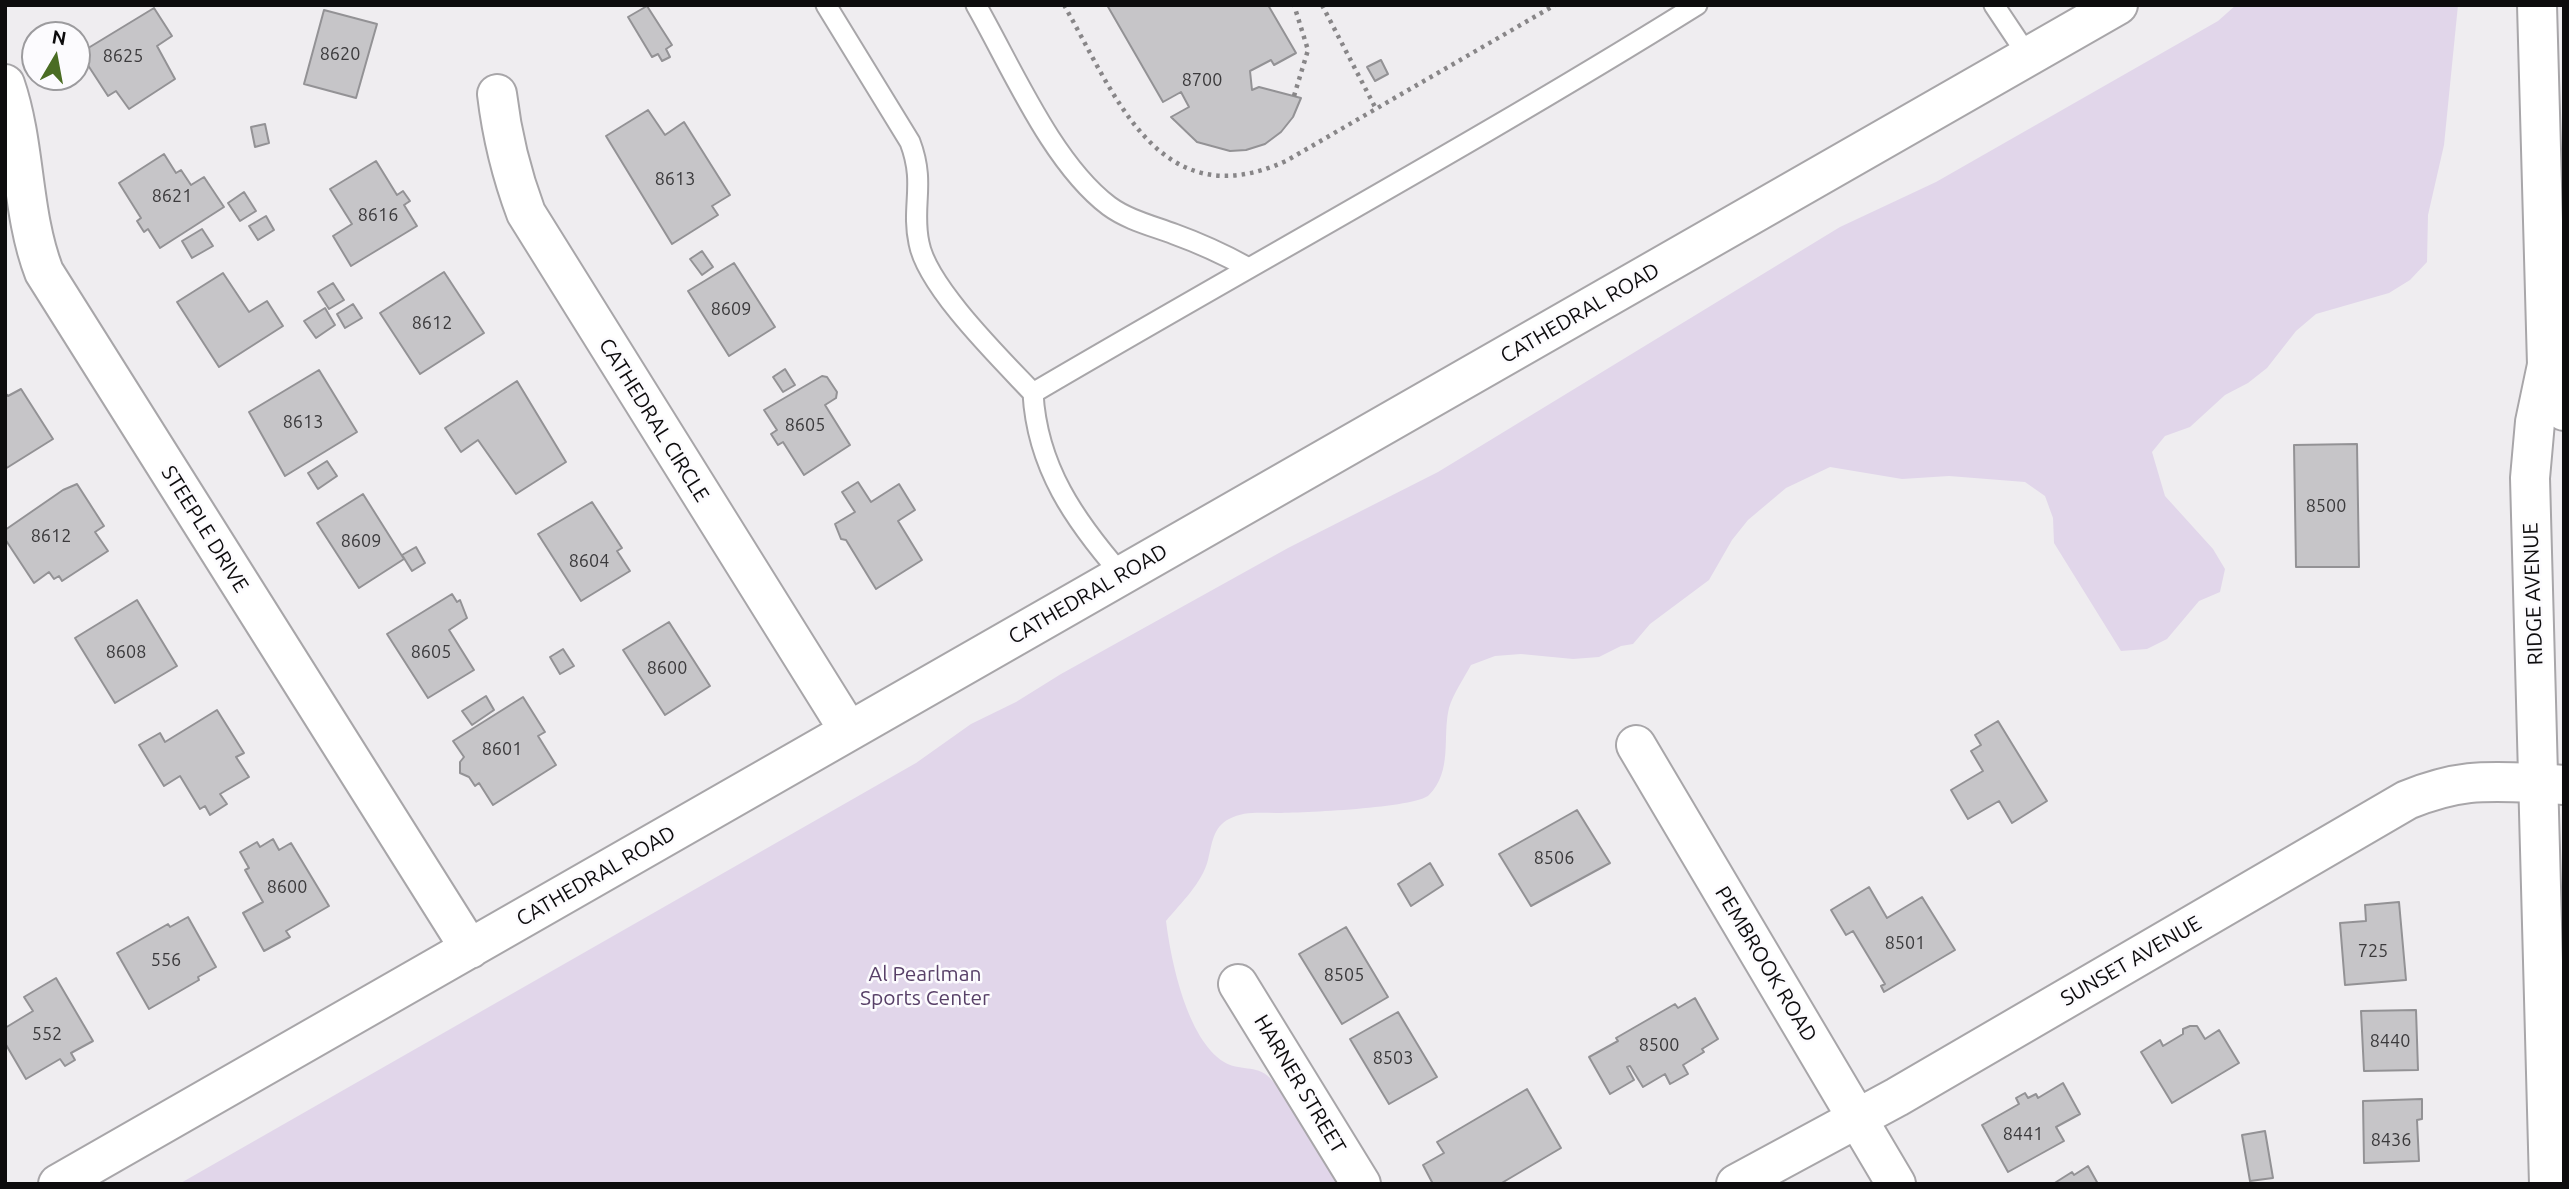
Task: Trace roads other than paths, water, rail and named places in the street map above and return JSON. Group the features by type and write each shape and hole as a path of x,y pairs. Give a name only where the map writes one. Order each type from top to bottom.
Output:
{"street":[{"name":"CATHEDRAL ROAD","path":"58,1184 2118,5"},
{"name":"RIDGE AVENUE","path":"2537,5 2547,365 2535,422 2530,478 2551,784 2549,1184"},
{"name":"STEEPLE DRIVE","path":"5,84 15,128 28,217 44,272 470,948"},
{"name":"CATHEDRAL CIRCLE","path":"497,94 502,136 512,176 526,213 849,731"},
{"path":"2547,365 2564,411"},
{"name":"PEMBROOK ROAD","path":"1636,745 1896,1184"},
{"name":"SUNSET AVENUE","path":"1736,1184 1897,1097 2407,800 2443,786 2479,781 2551,784"},
{"name":"HARNER STREET","path":"1238,984 1361,1184"}],"lane":[{"path":"826,5 910,142 920,178 916,230 919,247 969,325 1033,393 1041,442 1054,479 1071,512 1122,575"},
{"path":"976,5 1060,155 1084,183 1111,207 1141,222 1212,248 1247,267"},
{"path":"1033,393 1247,267 1441,159 1697,5"},
{"path":"1994,5 2028,56"}],"park label":[{"name":"Al Pearlman Sports Center","path":"925,986"}]}
